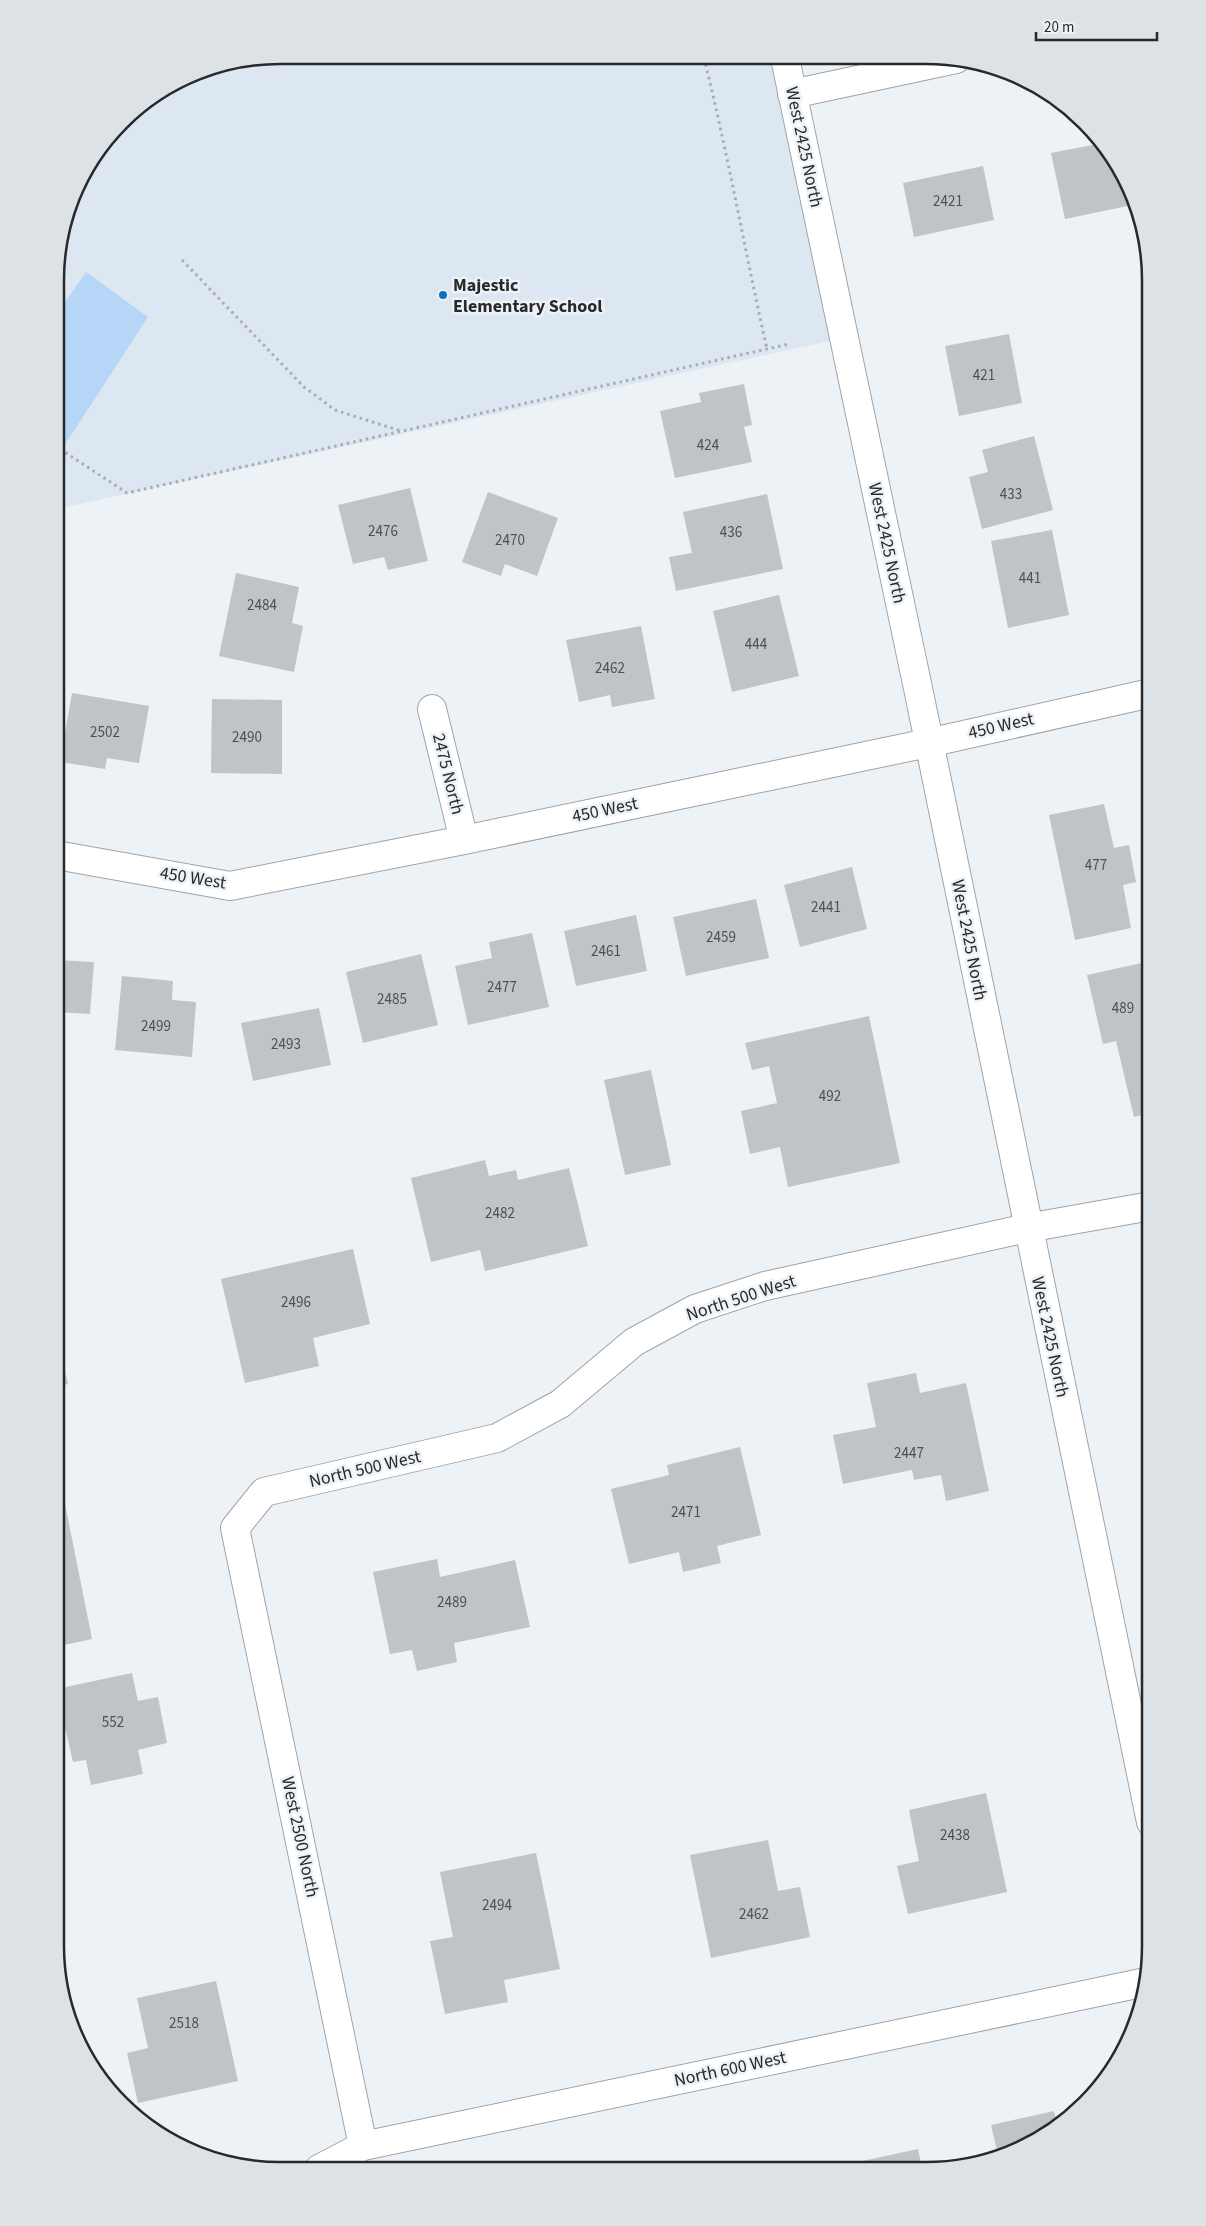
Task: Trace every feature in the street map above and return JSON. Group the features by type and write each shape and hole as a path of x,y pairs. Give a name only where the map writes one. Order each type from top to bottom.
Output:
{"street":[{"name":"West 2425 North","path":"786,64 1142,1783"},
{"path":"792,94 933,64"},
{"name":"450 West","path":"64,856 230,886 464,840 1142,695"},
{"name":"2475 North","path":"432,709 464,840"},
{"name":"North 500 West","path":"235,1528 264,1492 497,1438 560,1404 634,1342 695,1310 765,1286 1027,1228 1142,1208"},
{"name":"West 2500 North","path":"235,1528 363,2146"},
{"name":"North 600 West","path":"332,2162 363,2146 1139,1984"}],"path":[{"path":"705,64 767,349"},
{"path":"182,260 304,387 322,401 335,410 402,431"},
{"path":"64,452 127,493 789,344"}],"shaded area":[{"name":"Majestic Elementary School","path":"265,64 780,64 839,339 64,507 64,265 71,224 80,197 108,148 137,117 160,100 184,86 210,75 237,68"},
{"path":"86,272 148,317 64,446 64,304"}],"building":[{"path":"1095,145 1120,184 1129,206 1065,219 1051,153"},
{"path":"983,166 994,220 914,237 903,183"},
{"path":"1009,334 1022,403 959,416 945,346"},
{"path":"744,384 752,425 744,427 752,462 675,478 660,411 701,402 699,393"},
{"path":"1034,436 1053,510 982,529 969,477 988,472 982,450"},
{"path":"410,488 428,561 388,570 384,557 353,564 338,505"},
{"path":"488,492 558,518 537,576 505,564 501,576 462,562"},
{"path":"767,494 783,569 676,591 669,557 692,553 683,512"},
{"path":"1052,530 1069,615 1008,628 991,541"},
{"path":"236,573 299,587 292,623 303,626 294,672 219,656"},
{"path":"779,595 799,676 732,692 713,611"},
{"path":"641,626 655,699 612,707 610,695 579,702 566,640"},
{"path":"72,693 149,706 139,763 107,758 105,769 64,763 64,739"},
{"path":"212,699 282,700 282,774 211,773"},
{"path":"1104,804 1114,848 1129,845 1136,882 1123,885 1131,928 1075,940 1049,815"},
{"path":"852,867 867,929 800,947 784,885"},
{"path":"756,899 769,958 686,976 673,917"},
{"path":"636,915 647,971 576,986 564,931"},
{"path":"532,933 549,1007 468,1025 455,966 492,958 489,942"},
{"path":"421,954 438,1025 363,1043 346,972"},
{"path":"64,960 94,962 90,1014 64,1012"},
{"path":"1142,963 1142,1115 1134,1117 1116,1041 1103,1044 1087,975"},
{"path":"122,976 173,981 172,1000 196,1002 192,1057 115,1050"},
{"path":"319,1008 331,1065 253,1081 241,1023"},
{"path":"869,1016 900,1163 788,1187 780,1147 750,1154 741,1111 777,1103 769,1066 752,1070 745,1043"},
{"path":"651,1070 671,1165 625,1175 604,1080"},
{"path":"485,1160 489,1176 516,1170 518,1180 569,1168 588,1246 485,1271 480,1250 431,1262 411,1178"},
{"path":"353,1249 370,1324 313,1338 319,1366 245,1383 221,1279"},
{"path":"64,1366 68,1384 64,1385"},
{"path":"916,1373 920,1393 966,1383 989,1491 946,1501 941,1475 914,1480 912,1470 843,1484 833,1435 876,1427 867,1383"},
{"path":"740,1447 761,1535 717,1546 721,1563 683,1572 679,1552 629,1564 611,1489 669,1475 667,1465"},
{"path":"64,1499 92,1639 64,1645"},
{"path":"437,1559 440,1577 515,1560 530,1627 454,1643 457,1662 417,1671 412,1650 390,1654 373,1572"},
{"path":"132,1673 138,1701 158,1697 167,1743 138,1750 143,1774 91,1785 86,1760 73,1762 64,1723 64,1687"},
{"path":"986,1793 1007,1892 908,1914 897,1866 919,1861 909,1810"},
{"path":"768,1840 778,1891 800,1887 810,1937 711,1958 690,1855"},
{"path":"536,1853 560,1969 504,1980 508,2002 445,2014 430,1941 453,1937 440,1872"},
{"path":"216,1981 238,2081 138,2103 127,2053 148,2048 137,1998"},
{"path":"1054,2111 1056,2119 1022,2140 997,2151 991,2125"},
{"path":"918,2149 921,2162 858,2162"}],"place":[{"name":"Majestic Elementary School","path":"443,295"}]}
